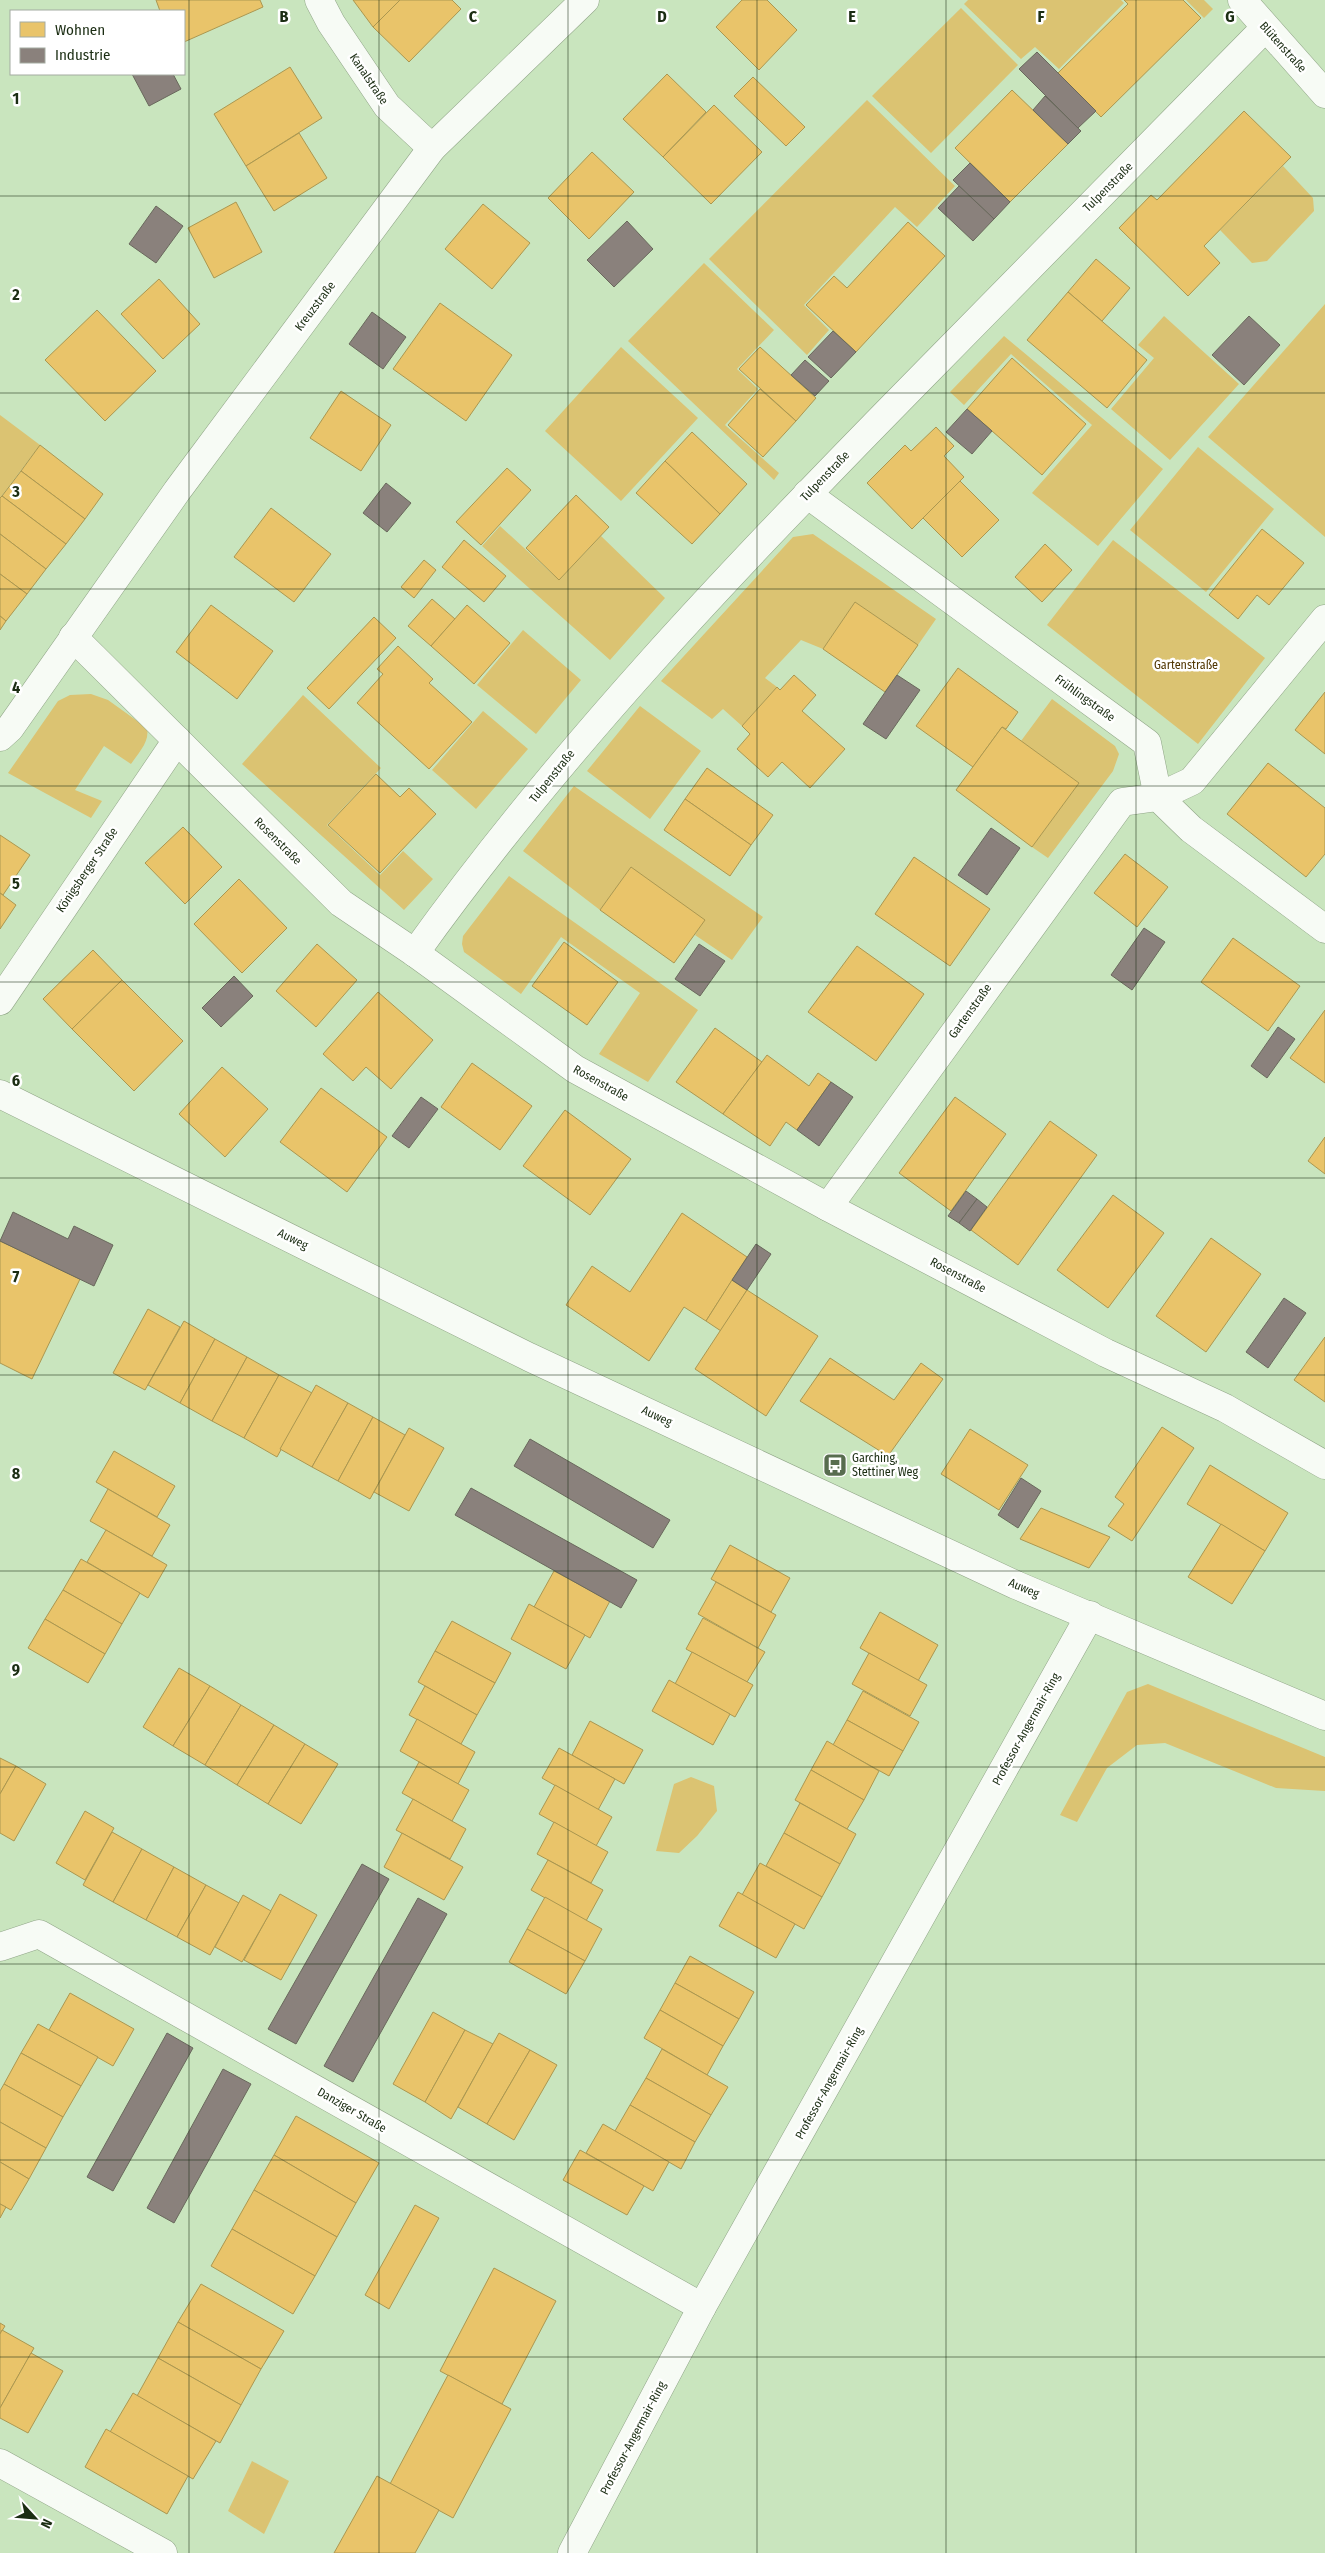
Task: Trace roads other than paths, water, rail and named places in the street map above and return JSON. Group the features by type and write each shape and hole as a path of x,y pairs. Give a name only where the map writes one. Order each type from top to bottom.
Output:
{"street":[{"name":"Kanalstraße","path":"319,0 331,23 387,106 432,148"},
{"name":"Kreuzstraße","path":"73,637 177,491 432,148 585,0"},
{"name":"Blütenstraße","path":"1242,0 1325,94"},
{"name":"Tulpenstraße","path":"416,953 497,844 620,695 807,494 1265,28"},
{"name":"Frühlingstraße","path":"807,494 1147,743 1158,797"},
{"name":"Gartenstraße","path":"828,1207 1122,802 1158,797 1192,781 1325,619"},
{"path":"0,737 10,728 73,637"},
{"name":"Rosenstraße","path":"73,637 341,903 416,953 575,1069 828,1207 1106,1353 1225,1408 1325,1465"},
{"name":"Königsberger Straße","path":"0,1001 176,740"},
{"path":"1158,797 1190,829 1325,929"},
{"name":"Auweg","path":"0,1094 529,1357 1016,1585 1325,1716"},
{"name":"Professor-Angermair-Ring","path":"572,2553 702,2307 1090,1615"},
{"name":"Danziger Straße","path":"0,1947 39,1934 702,2307"},
{"path":"0,2463 163,2553"}],"place":[{"name":"Garching, Stettiner Weg","path":"835,1465"}]}
